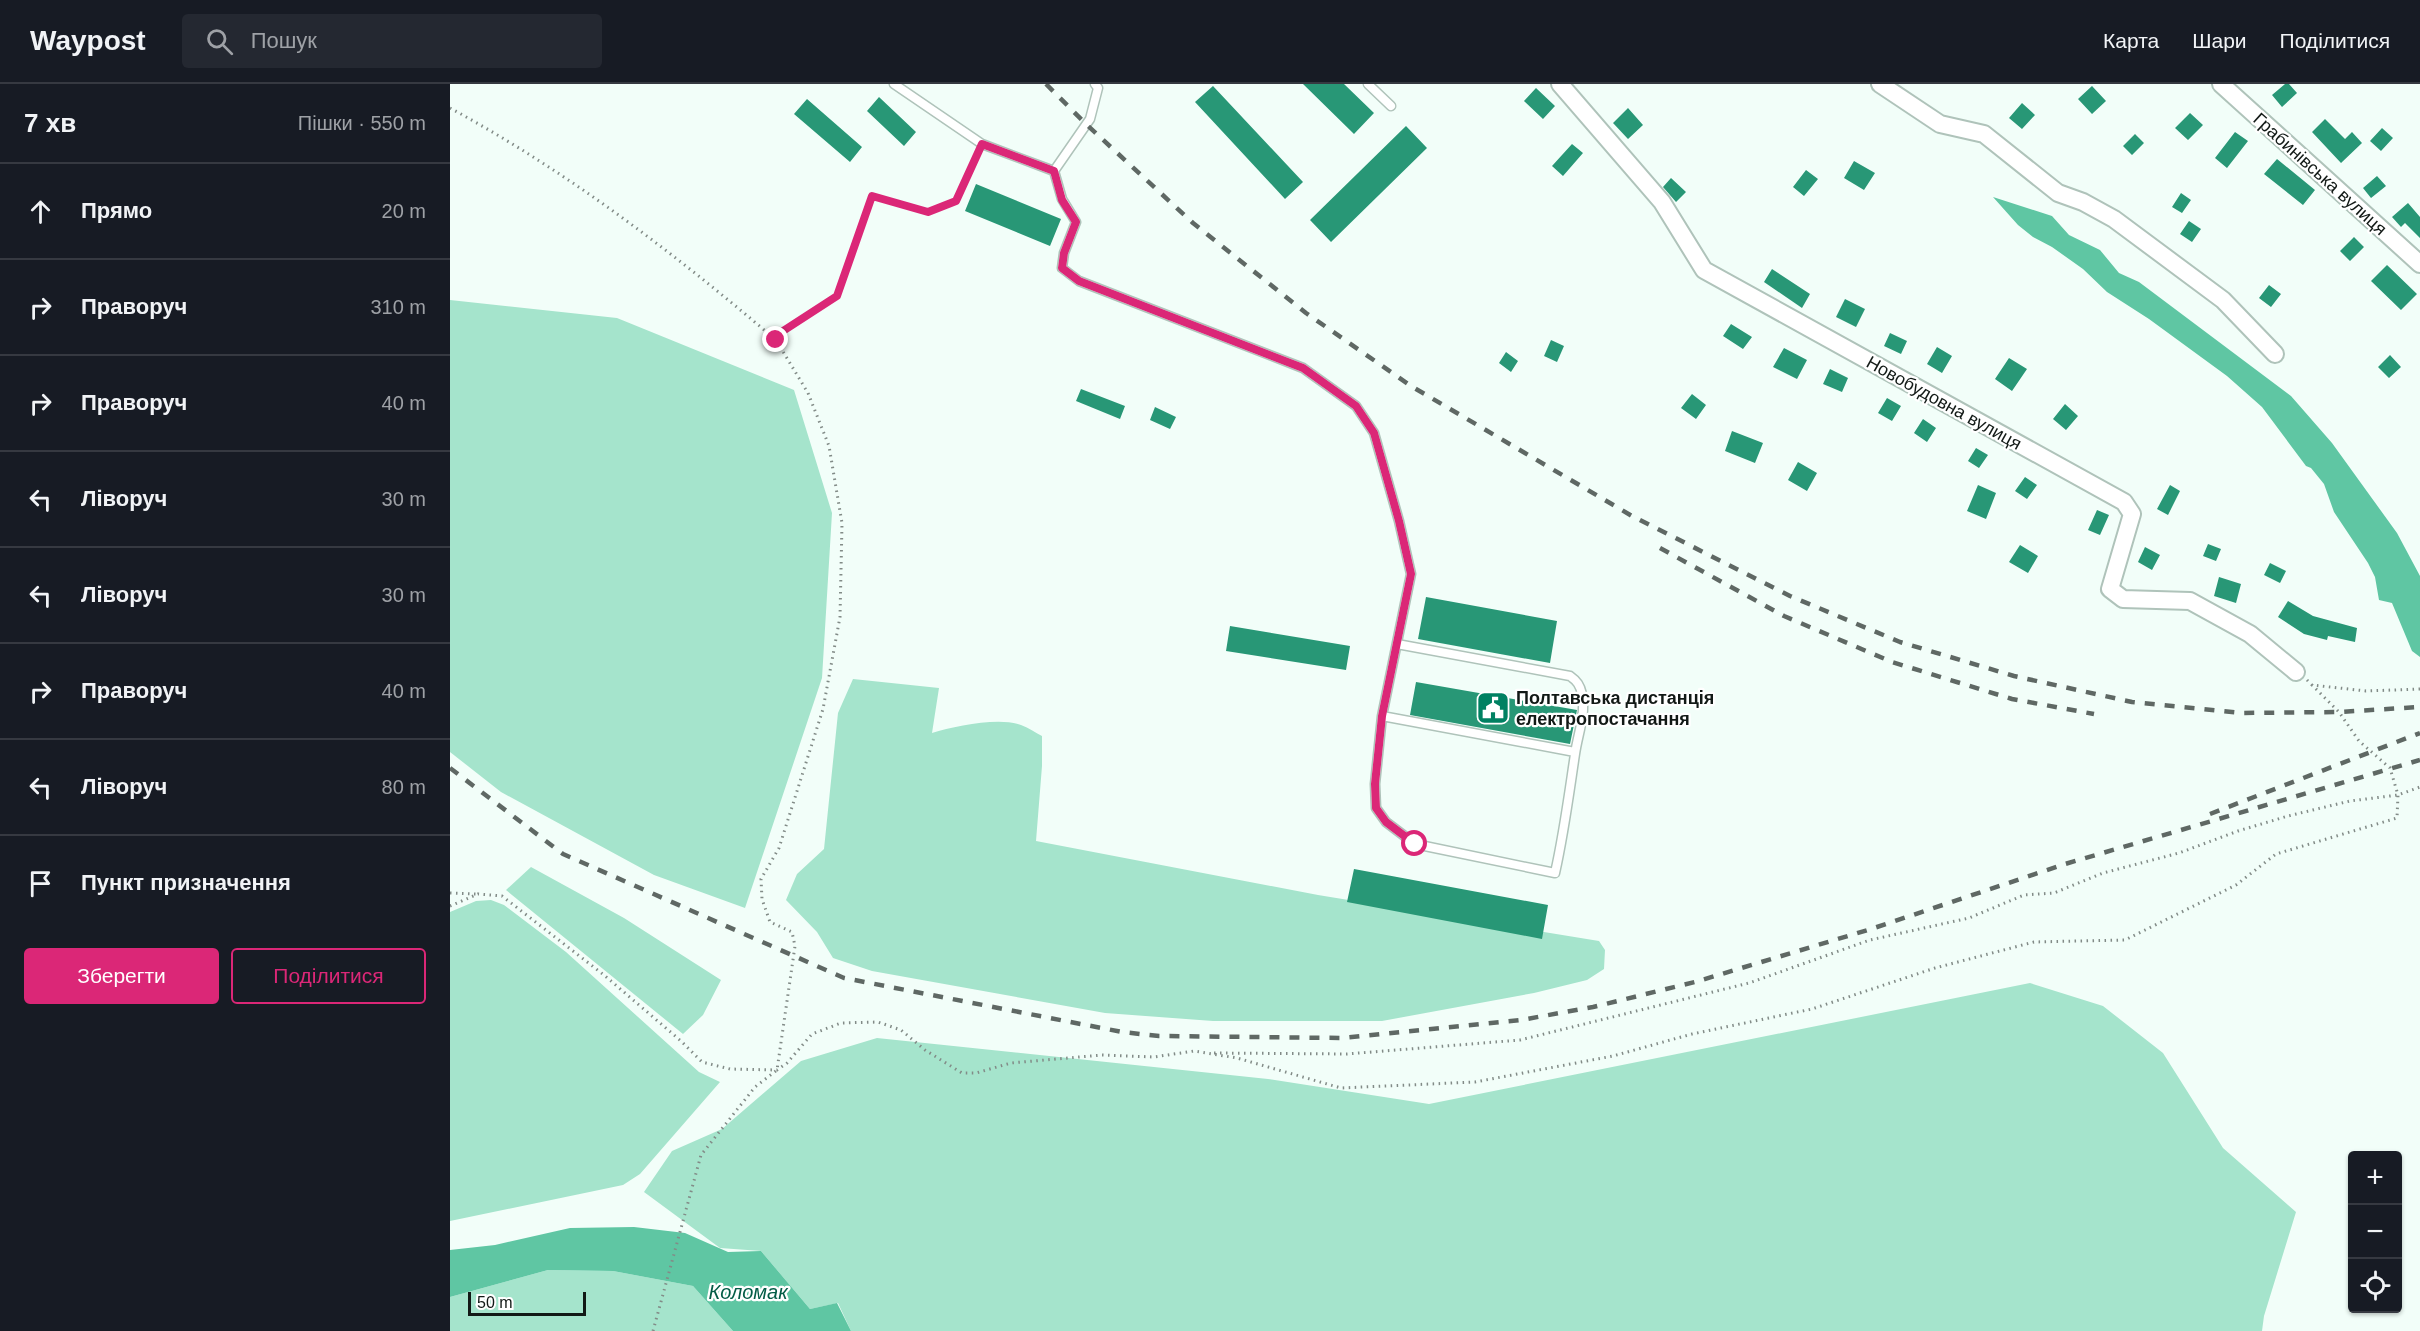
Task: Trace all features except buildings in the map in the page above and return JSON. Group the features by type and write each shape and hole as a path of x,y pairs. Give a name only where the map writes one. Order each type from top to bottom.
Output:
{"street":[{"name":"Новобудовна вулиця","path":"1560,84 1662,202 1704,270 2124,502 2132,514 2110,589 2123,599 2190,601 2250,634 2296,672"},
{"path":"1880,84 1940,124 1984,134 2058,193 2084,202 2114,219 2223,300 2275,354"},
{"name":"Грабинівська вулиця","path":"2221,84 2420,264"}],"lane":[{"path":"894,84 982,144 1054,171"},
{"path":"1054,171 1090,119 1098,88 1095,84"},
{"path":"1368,84 1391,106"},
{"path":"1054,171 1062,200 1076,222 1064,253 1062,268 1079,281 1303,368 1356,406 1374,433 1399,521 1411,574 1382,716 1375,784 1376,808 1386,822 1415,844 1555,873 1567,815 1575,752 1583,720 1579,682 1570,676 1397,644"},
{"path":"1382,716 1575,752"}],"path":[{"path":"450,108 584,189 709,282 776,340 808,393 829,446 842,523 840,617 823,709 779,848 761,879 762,899 770,922 792,932 795,946 777,1070"},
{"path":"776,340 783,331 837,296 872,196 928,212 956,201 982,144"},
{"path":"653,1331 701,1155 755,1087 787,1063 812,1034 841,1023 878,1022 901,1030 925,1050 962,1073 976,1073 1011,1063 1102,1055 1154,1057 1189,1051 1237,1058 1341,1088 1475,1082 1613,1056 1692,1034 1812,1010 1935,968 2034,942 2125,940 2236,885 2276,854 2397,818 2398,795 2390,768 2359,741 2339,712 2312,684 2296,672"},
{"path":"2312,684 2366,692 2420,689"},
{"path":"1198,1053 1347,1054 1520,1040 1749,983 1870,940 1969,918 2024,895 2054,893 2103,873 2179,853 2238,831 2288,816 2350,801 2398,795 2420,787"},
{"path":"450,893 502,896 604,975 702,1062 730,1069 777,1070"},
{"path":"450,906 478,894"}],"shaded area":[{"path":"450,300 617,318 794,390 832,513 822,678 745,908 654,875 501,792 450,752"},
{"path":"853,679 939,688 932,733 964,725 1001,722 1021,725 1042,736 1036,841 1318,895 1599,941 1605,950 1604,969 1587,980 1534,993 1382,1021 1213,1021 1105,1013 872,971 833,958 817,932 786,900 797,874 824,849 838,713"},
{"path":"531,867 624,918 721,980 703,1015 683,1034 506,890"},
{"path":"491,900 504,905 566,952 699,1072 720,1082 640,1174 623,1185 450,1221 450,912 476,901"},
{"path":"2030,983 2103,1006 2163,1053 2223,1148 2296,1212 2264,1316 2262,1331 851,1331 838,1303 810,1309 761,1251 720,1248 644,1192 672,1151 722,1129 801,1061 877,1038 1268,1079 1429,1104"},
{"path":"548,1270 613,1271 693,1286 733,1331 450,1331 450,1297"}],"water":[{"path":"1993,197 2052,216 2069,235 2100,250 2119,273 2139,282 2291,396 2332,443 2397,533 2420,576 2420,657 2412,651 2392,603 2379,600 2375,577 2334,512 2324,484 2311,468 2306,466 2262,407 2227,376 2149,319 2107,292 2083,269 2052,247 2033,237 2018,225"},
{"name":"Коломак","path":"634,1227 685,1233 728,1252 761,1251 810,1309 837,1303 851,1331 733,1331 693,1286 613,1271 548,1270 450,1297 450,1250 495,1245 570,1228"}],"railway":[{"path":"1046,84 1193,223 1306,313 1411,386 1632,516 1790,596 1900,642 2014,676 2132,702 2242,713 2339,712 2420,707"},
{"path":"1660,548 1784,616 1892,662 2012,699 2094,714"},
{"path":"2210,814 2420,733"},
{"path":"450,768 563,854 844,978 1122,1032 1159,1036 1343,1038 1521,1020 1593,1007 1695,982 1871,929 2065,864 2420,760"}],"place":[{"name":"Полтавська дистанція електропостачання","path":"1493,708"}],"route":[{"path":"776,340 783,331 837,296 872,196 928,212 956,201 982,144 1054,171 1062,200 1076,222 1064,253 1062,268 1079,281 1303,368 1356,406 1374,433 1399,521 1411,574 1382,716 1375,784 1376,808 1386,822 1415,844"}]}
